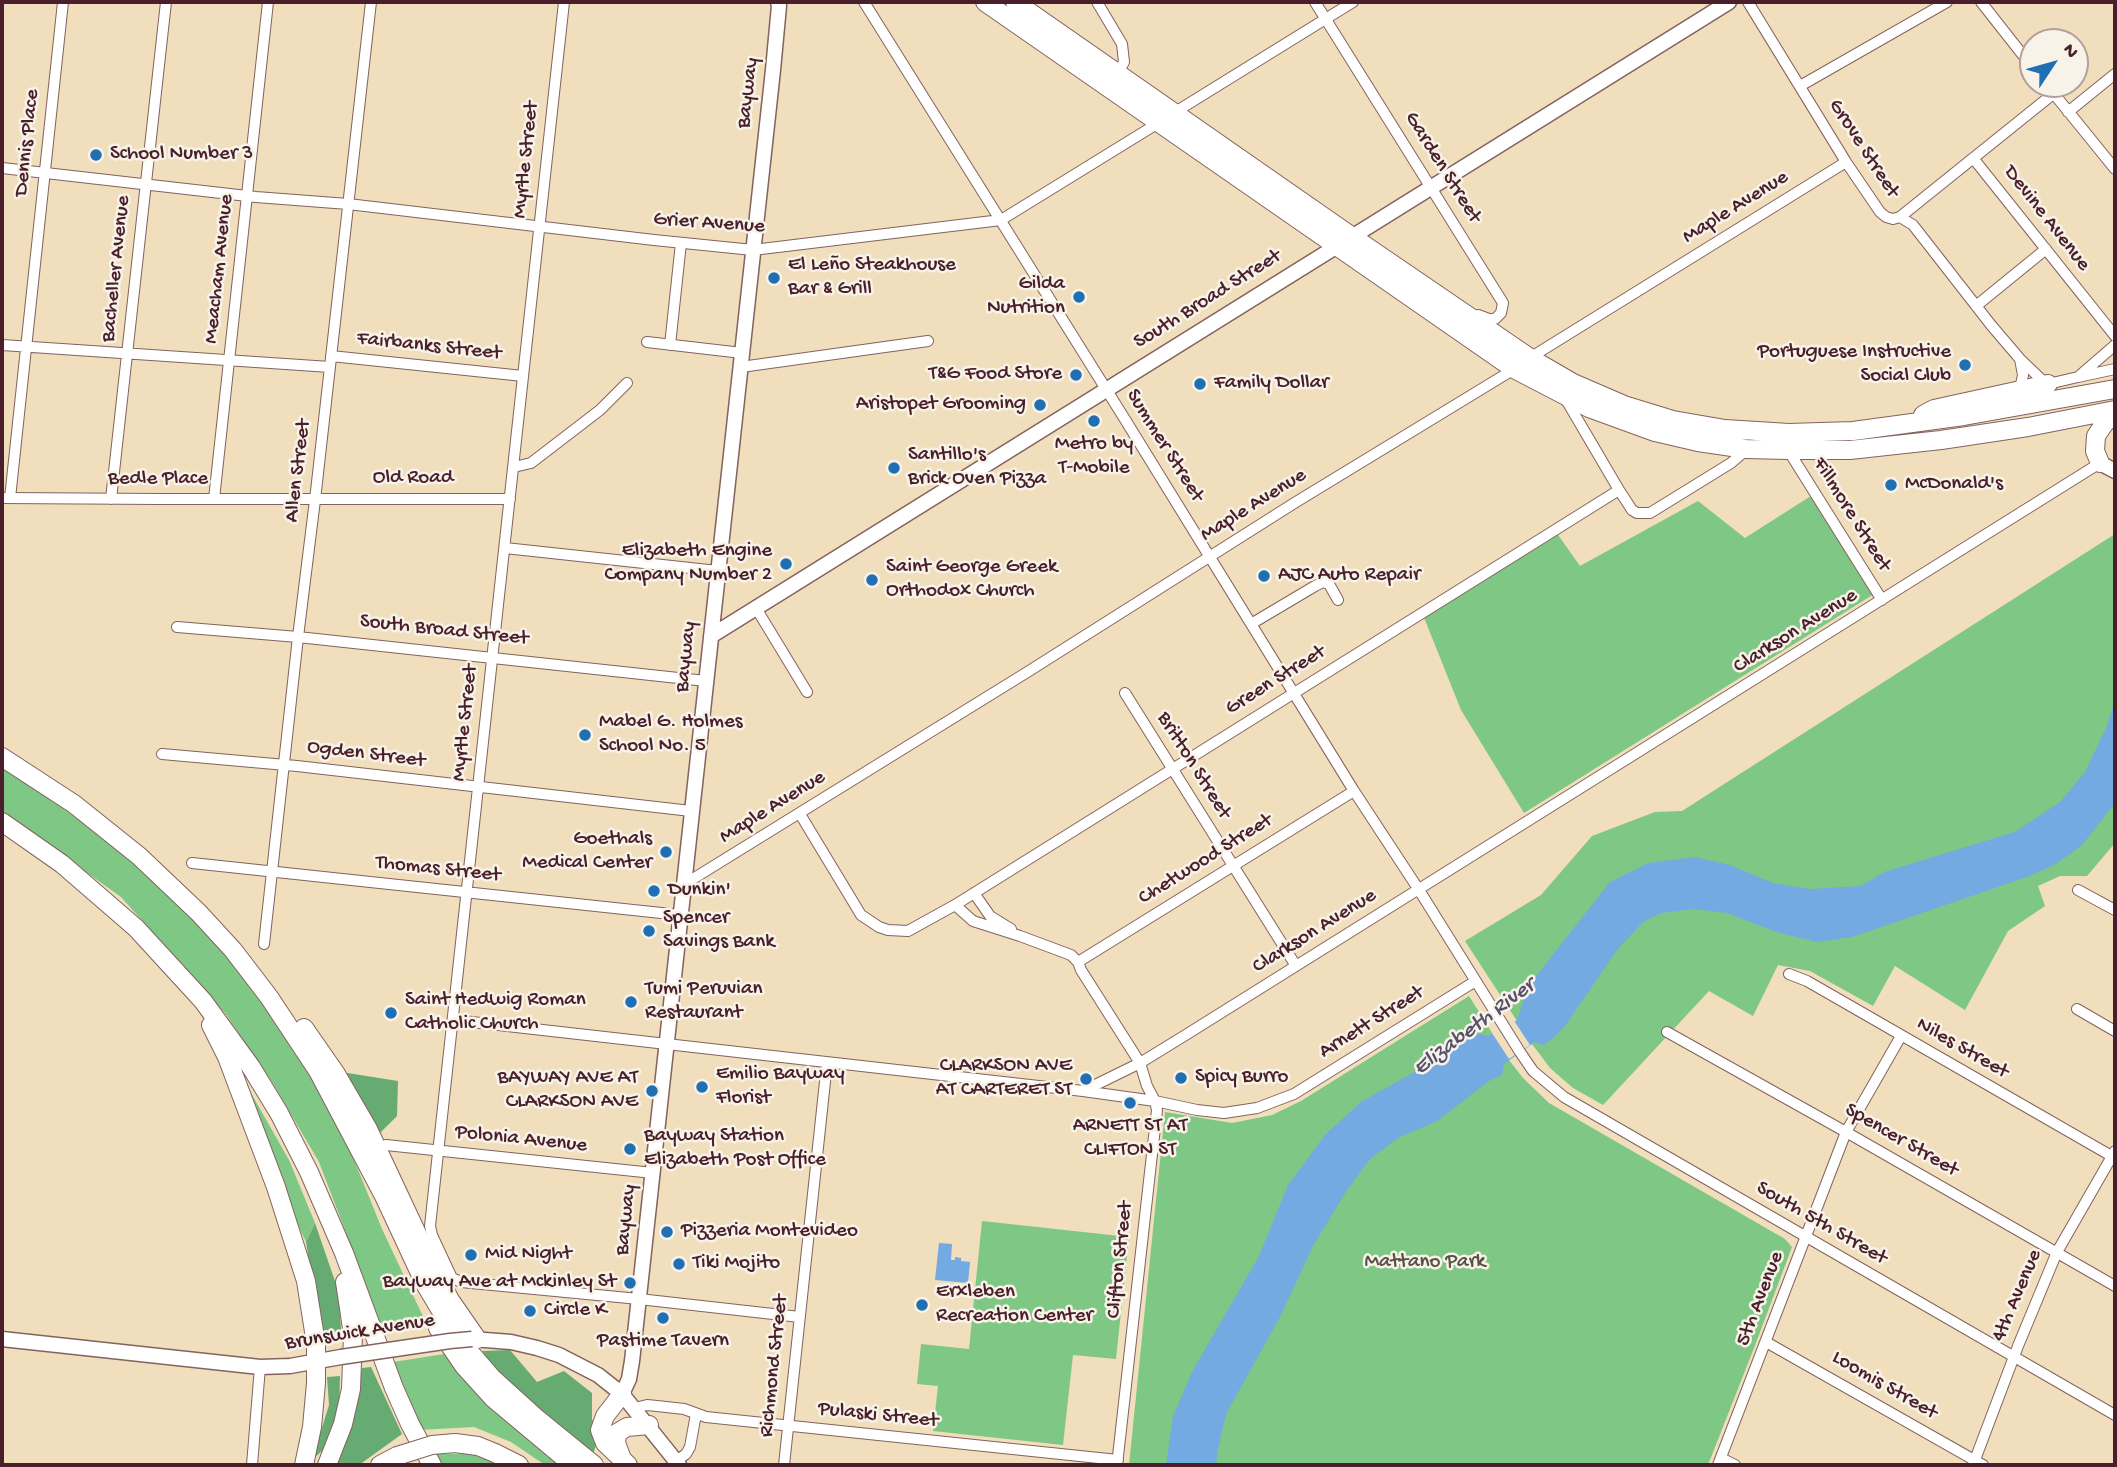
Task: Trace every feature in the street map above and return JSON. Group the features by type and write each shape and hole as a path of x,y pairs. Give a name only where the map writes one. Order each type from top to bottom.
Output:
{"highway":[{"path":"985,2 1158,122 1344,241 1455,306 1573,383 1611,399 1673,420 1725,429 1789,433 1853,431 1903,425 2115,389"},
{"path":"1015,2 1175,112 1514,369 1589,408 1655,432 1698,442 1746,449 1788,450 1850,450 1941,440 2115,411"},
{"path":"1903,425 1934,409 2048,384"},
{"path":"2108,467 2095,450 2096,436 2115,411"},
{"path":"2,757 101,824 152,867 263,974 336,1074 376,1146 442,1286 474,1339"},
{"path":"2,822 62,864 112,906 160,952 233,1040 270,1097 303,1157 344,1253 394,1388 432,1465"},
{"path":"210,925 245,965 294,1032 329,1089 429,1291 464,1346 503,1390 594,1465"},
{"path":"192,988 227,1057 284,1208 306,1281 316,1361 314,1412 303,1465"},
{"path":"355,1140 405,1267 447,1343 493,1398 573,1465"},
{"path":"322,1201 347,1292 354,1349 346,1414 327,1465"},
{"path":"622,1394 605,1416 600,1430 605,1443 625,1462"},
{"path":"625,1462 616,1443 617,1433 627,1427 649,1425"},
{"path":"380,1465 420,1447 444,1443 467,1444 495,1453 519,1465"}],"main road":[{"name":"South Broad Street","path":"711,636 1729,2"},
{"name":"Bayway","path":"622,1394 629,1379 632,1361 780,3"},
{"name":"Brunswick Avenue","path":"2,1339 260,1367 290,1366 450,1341 474,1339 510,1342 559,1355 598,1375 635,1408 679,1464"}],"street":[{"name":"Dennis Place","path":"6,498 63,2"},
{"name":"Bacheller Avenue","path":"111,499 166,2"},
{"name":"Meacham Avenue","path":"214,499 268,2"},
{"name":"Allen Street","path":"264,944 370,2"},
{"name":"Myrtle Street","path":"564,2 430,1226 452,1278 461,1283 639,1299"},
{"name":"Summer Street","path":"864,2 1520,1052"},
{"path":"1097,2 1122,44 1124,62 1118,73"},
{"name":"Garden Street","path":"1315,2 1503,303 1501,313 1493,320 1455,306"},
{"name":"Grier Avenue","path":"2,168 753,250 1001,220 1353,2"},
{"name":"Grove Street","path":"1748,2 1846,162 1880,212 1893,219 1900,217 1913,225 2020,359 2048,384"},
{"path":"1800,86 1947,2"},
{"path":"1981,2 2019,50"},
{"path":"2068,112 2115,74"},
{"path":"1900,217 2048,98"},
{"path":"2056,98 2115,169"},
{"name":"Devine Avenue","path":"1973,158 2115,336"},
{"name":"Maple Avenue","path":"683,885 1846,162"},
{"path":"670,345 681,243"},
{"path":"1976,306 2046,249"},
{"path":"647,342 741,360 928,341"},
{"name":"Fairbanks Street","path":"2,345 230,360 331,361 523,376"},
{"path":"2078,377 2115,345"},
{"path":"2020,359 2023,375 2020,389"},
{"path":"2048,384 2115,369"},
{"path":"514,467 531,463 600,410 626,383"},
{"path":"1564,396 1619,490 1637,513 1650,513 1731,463 1746,449"},
{"name":"Fillmore Street","path":"1788,450 1882,600"},
{"name":"Clarkson Avenue","path":"1083,1091 1140,1063 1882,600 2108,467"},
{"name":"Green Street","path":"800,814 860,915 888,930 908,931 955,905 1619,490"},
{"name":"Bedle Place","path":"6,498 315,500"},
{"name":"Old Road","path":"315,500 510,499"},
{"path":"505,548 718,571"},
{"path":"1251,624 1323,582 1329,584 1338,600"},
{"path":"756,608 807,692"},
{"name":"South Broad Street","path":"177,627 298,637 706,681"},
{"name":"Britton Street","path":"1125,692 1296,966"},
{"name":"Ogden Street","path":"162,754 284,764 691,811"},
{"name":"Chetwood Street","path":"1078,962 1354,790"},
{"name":"Thomas Street","path":"192,863 680,915"},
{"path":"2078,890 2115,910"},
{"path":"974,893 990,916 1020,936"},
{"path":"955,905 973,921 1071,955 1078,962"},
{"name":"Clifton Street","path":"1078,962 1140,1063 1157,1110 1117,1463"},
{"name":"Niles Street","path":"1789,974 1807,981 2114,1155"},
{"name":"Arnett Street","path":"1083,1091 1197,1110 1224,1113 1244,1111 1294,1094 1475,982"},
{"path":"2077,1009 2115,1031"},
{"path":"454,1020 1083,1091"},
{"name":"Spencer Street","path":"1667,1032 2115,1286"},
{"name":"5th Avenue","path":"1719,1462 1846,1132 1901,1036"},
{"name":"South 5th Street","path":"1520,1052 1543,1081 1564,1097 2115,1415"},
{"name":"Richmond Street","path":"784,1465 827,1063"},
{"name":"Polonia Avenue","path":"386,1145 653,1173"},
{"name":"4th Avenue","path":"1977,1464 2014,1357 2057,1252 2114,1155"},
{"path":"639,1299 800,1317"},
{"name":"Loomis Street","path":"1766,1342 1977,1464"},
{"path":"252,1465 260,1367"},
{"name":"Pulaski Street","path":"635,1408 652,1405 684,1409 706,1417 1117,1463"},
{"path":"679,1464 690,1447 696,1414"},
{"path":"1719,1462 1735,1465"}],"green space":[{"path":"1814,494 1874,594 1524,813 1461,710 1423,615 1556,532 1580,566 1698,501 1745,538"},
{"path":"2115,534 2115,843 2087,876 2060,876 2038,886 2045,906 2008,931 1965,1010 1895,966 1873,1006 1810,971 1778,965 1753,1016 1709,991 1603,1105 1573,1088 1550,1068 1465,941 1541,895 1592,836 1655,812 1682,811"},
{"path":"2,767 33,786 129,857 196,917 255,990 315,1078 348,1145 382,1229 427,1325 383,1330 319,1162 272,1082 225,1013 121,897 2,812"},
{"name":"Mattano Park","path":"1469,996 1509,1060 1549,1103 1785,1239 1792,1247 1708,1465 1129,1465 1165,1112 1232,1123 1272,1115 1301,1101"},
{"path":"341,1072 398,1081 397,1116 378,1135"},
{"path":"251,1093 289,1160 315,1223 306,1242 248,1095"},
{"path":"982,1221 1129,1237 1116,1359 1073,1355 1063,1445 933,1431 938,1386 917,1384 921,1344 969,1349"},
{"path":"315,1223 338,1290 342,1341 322,1344 306,1242"},
{"path":"510,1350 537,1382 564,1371 592,1393 592,1419 599,1437 593,1454 498,1373 482,1351"},
{"path":"451,1353 561,1465 545,1465 511,1442 474,1427 419,1430 393,1362"},
{"path":"371,1367 402,1434 359,1465 335,1465 350,1429 362,1368"},
{"path":"340,1376 339,1413 323,1450 312,1460 329,1405 327,1377"},
{"path":"437,1454 481,1454 501,1465 442,1465"}],"water":[{"path":"2115,701 2115,803 2082,845 2056,864 2027,877 1852,937 1817,942 1776,932 1727,913 1694,909 1661,913 1643,922 1617,950 1565,1026 1552,1039 1543,1045 1535,1042 1504,1064 1502,1075 1489,1081 1437,1121 1398,1138 1371,1158 1347,1190 1313,1246 1281,1315 1226,1414 1216,1465 1166,1465 1173,1416 1193,1370 1259,1256 1288,1185 1325,1135 1361,1102 1425,1066 1464,1037 1474,1033 1489,1036 1517,1020 1529,985 1610,882 1648,863 1695,857 1730,865 1773,883 1810,889 1861,886 1884,872 2015,832 2060,802 2085,772 2106,728"},
{"path":"939,1243 952,1244 951,1260 955,1260 955,1257 970,1262 968,1283 935,1280"}],"pier":[{"path":"1513,1019 1530,1045 1509,1059 1492,1033"}],"place":[{"name":"School Number 3","path":"96,155"},
{"name":"El Leño Steakhouse Bar & Grill","path":"774,278"},
{"name":"Gilda Nutrition","path":"1079,297"},
{"name":"Portuguese Instructive Social Club","path":"1965,365"},
{"name":"T&G Food Store","path":"1076,375"},
{"name":"Family Dollar","path":"1200,384"},
{"name":"Aristopet Grooming","path":"1040,405"},
{"name":"Metro by T-Mobile","path":"1094,421"},
{"name":"Santillo's Brick Oven Pizza","path":"894,468"},
{"name":"McDonald's","path":"1891,485"},
{"name":"Elizabeth Engine Company Number 2","path":"786,564"},
{"name":"AJC Auto Repair","path":"1264,576"},
{"name":"Saint George Greek Orthodox Church","path":"872,580"},
{"name":"Mabel G. Holmes School No. 5","path":"585,735"},
{"name":"Goethals Medical Center","path":"666,852"},
{"name":"Dunkin'","path":"654,891"},
{"name":"Spencer Savings Bank","path":"649,931"},
{"name":"Tumi Peruvian Restaurant","path":"631,1002"},
{"name":"Saint Hedwig Roman Catholic Church","path":"391,1013"},
{"name":"Spicy Burro","path":"1181,1078"},
{"name":"CLARKSON AVE AT CARTERET ST","path":"1086,1079"},
{"name":"Emilio Bayway Florist","path":"702,1087"},
{"name":"BAYWAY AVE AT CLARKSON AVE","path":"652,1091"},
{"name":"ARNETT ST AT CLIFTON ST","path":"1130,1103"},
{"name":"Bayway Station Elizabeth Post Office","path":"630,1149"},
{"name":"Pizzeria Montevideo","path":"667,1232"},
{"name":"Mid Night","path":"471,1255"},
{"name":"Tiki Mojito","path":"679,1264"},
{"name":"Bayway Ave at Mckinley St","path":"630,1283"},
{"name":"Erxleben Recreation Center","path":"922,1305"},
{"name":"Circle K","path":"530,1311"},
{"name":"Pastime Tavern","path":"663,1318"}],"water label":[{"name":"Elizabeth River","path":"1475,1028"}]}
